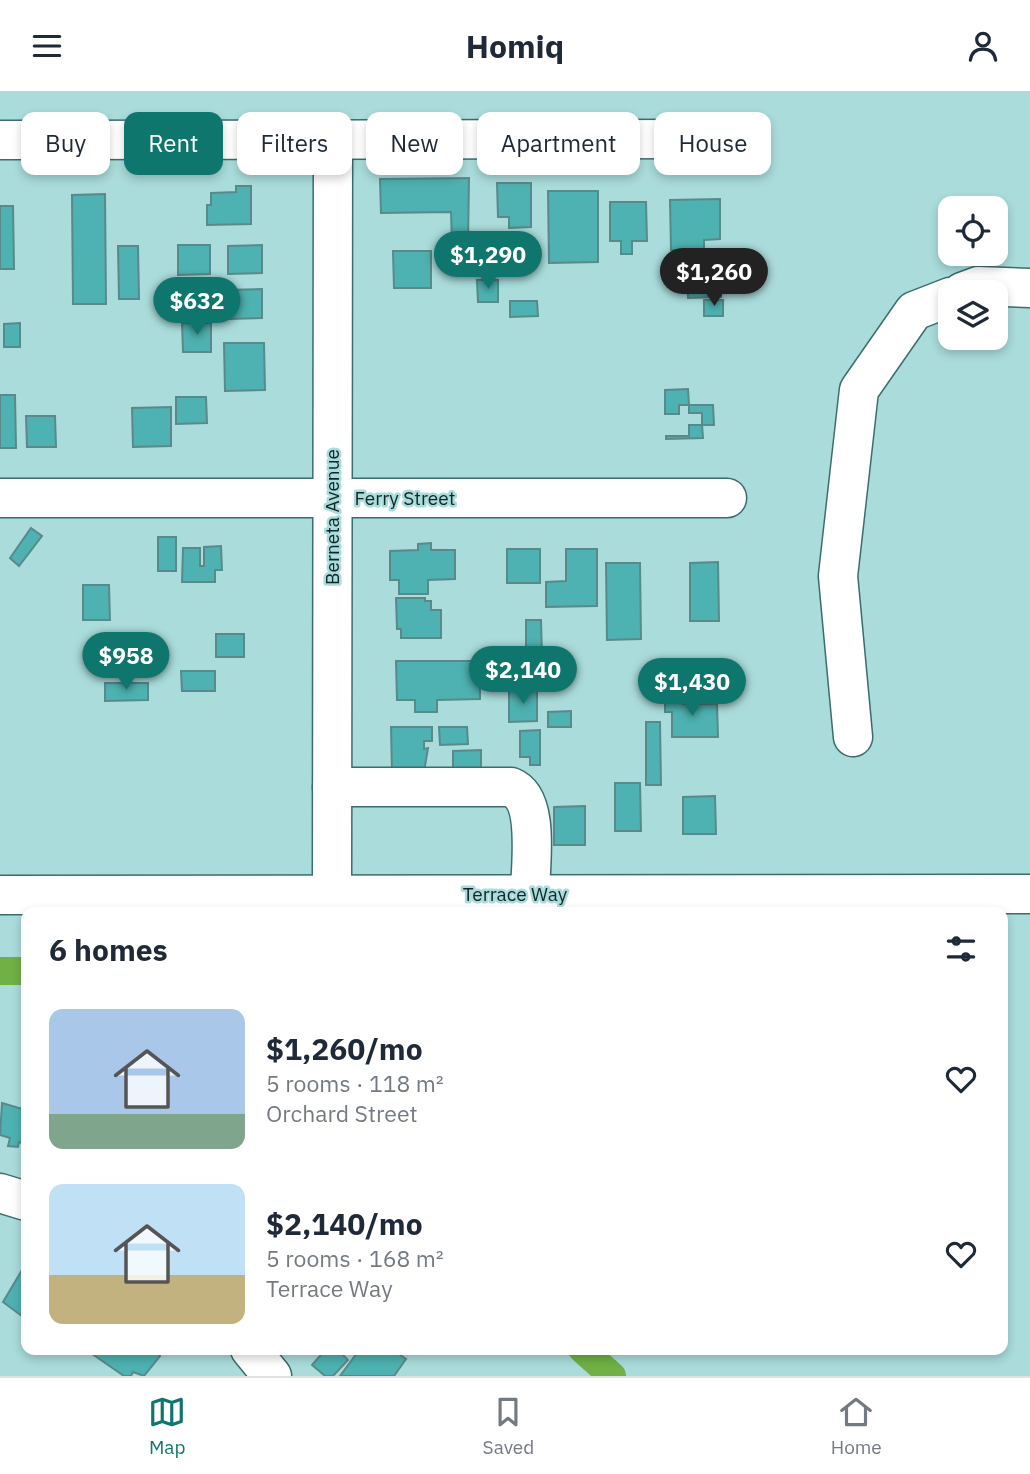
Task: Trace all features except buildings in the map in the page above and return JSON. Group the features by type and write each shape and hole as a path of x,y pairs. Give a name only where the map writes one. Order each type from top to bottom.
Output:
{"street":[{"path":"0,140 237,139"},
{"path":"352,139 654,139"},
{"name":"Berneta Avenue","path":"331,894 333,175"},
{"path":"1008,287 1030,288"},
{"path":"853,737 838,576 859,390 914,311 938,302"},
{"name":"Ferry Street","path":"0,498 727,498"},
{"path":"331,787 511,787 520,791 529,807 531,821 530,894"},
{"name":"Terrace Way","path":"0,895 530,894 836,903 1030,894"},
{"path":"0,1192 21,1199"},
{"path":"255,1355 272,1376"}],"waterway":[{"path":"0,971 21,971"},
{"path":"589,1355 612,1376"}]}
